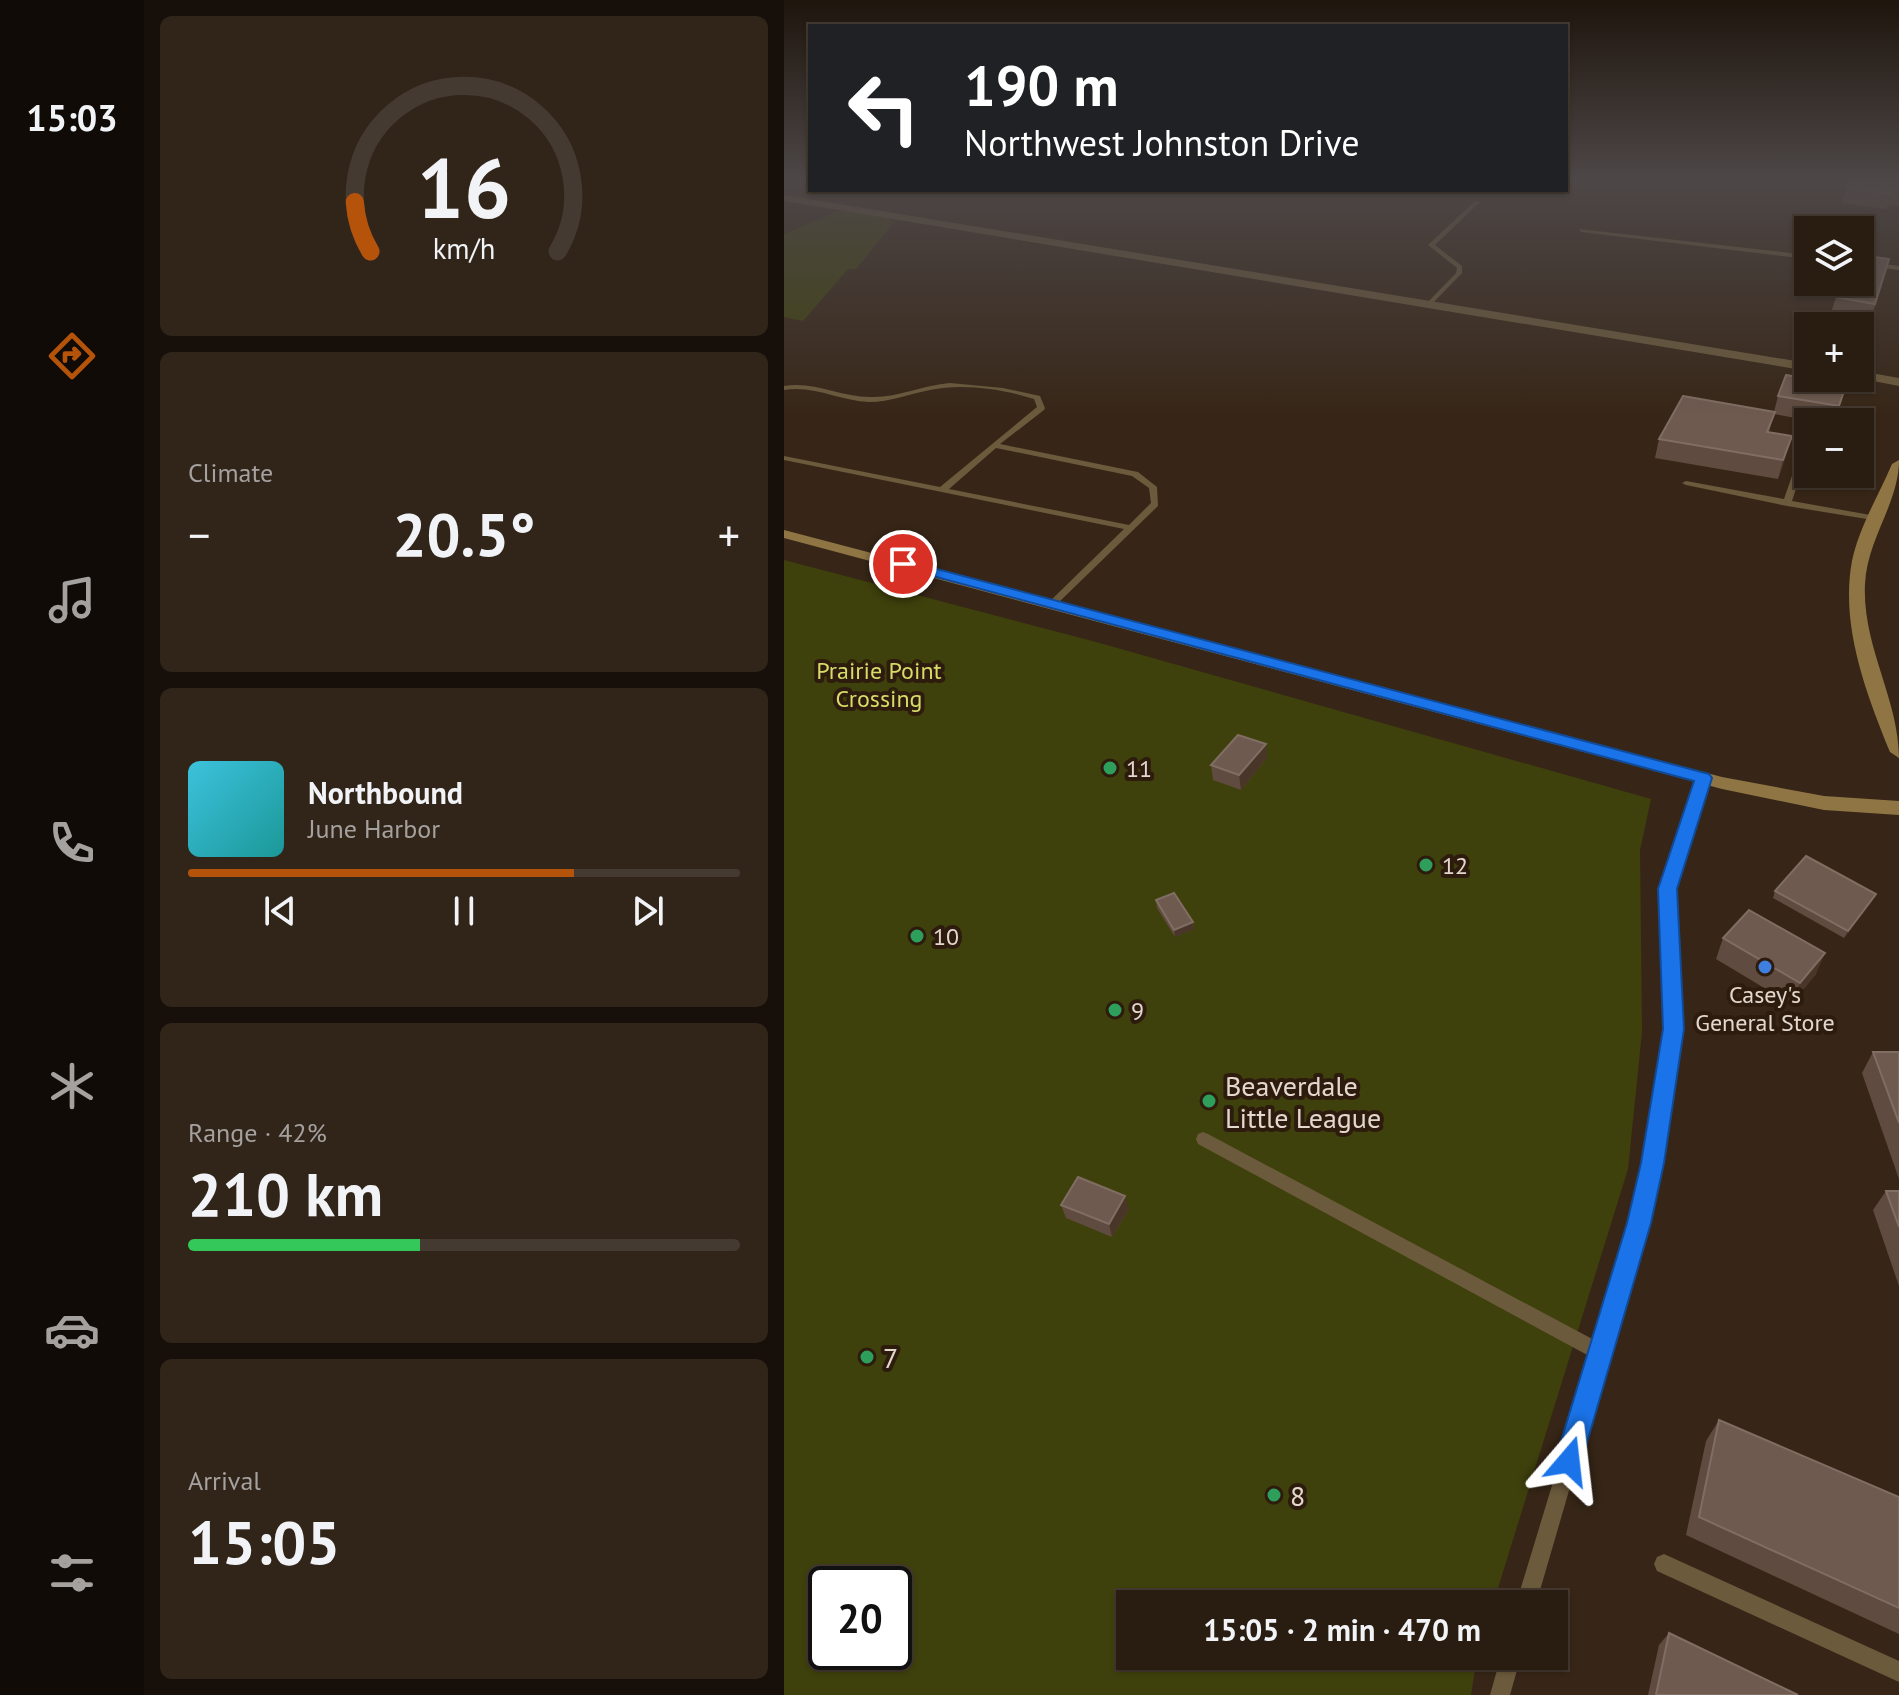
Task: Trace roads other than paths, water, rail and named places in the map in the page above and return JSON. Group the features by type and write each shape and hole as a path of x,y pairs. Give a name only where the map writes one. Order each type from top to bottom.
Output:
{"street":[{"path":"1152,259 1794,365"},
{"path":"1874,378 1899,382"},
{"path":"1899,464 1859,564 1858,596 1866,655 1894,728 1899,752"},
{"path":"784,534 1703,778 1824,803 1899,808"}],"lane":[{"path":"1428,305 1459,273 1460,267 1450,259"},
{"path":"1874,265 1899,268"},
{"path":"784,388 798,384 863,400 892,399 940,386 1023,392 1037,398 1041,408 942,490"},
{"path":"994,445 1135,474 1153,487 1155,504 1053,603"},
{"path":"784,458 1131,528"},
{"path":"1787,503 1794,482"},
{"path":"1686,483 1876,519"},
{"path":"1530,1590 1639,1223 1652,1163 1673,1029 1667,889 1703,778"},
{"path":"1203,1139 1601,1353"},
{"path":"1664,1564 1899,1672"},
{"path":"1500,1695 1507,1670"}],"place":[{"name":"11","path":"1110,768"},
{"name":"12","path":"1426,865"},
{"name":"10","path":"917,936"},
{"name":"Casey's General Store","path":"1765,967"},
{"name":"9","path":"1115,1010"},
{"name":"Beaverdale Little League","path":"1209,1101"},
{"name":"7","path":"867,1357"},
{"name":"8","path":"1274,1495"}],"park label":[{"name":"Prairie Point Crossing","path":"879,684"}]}
